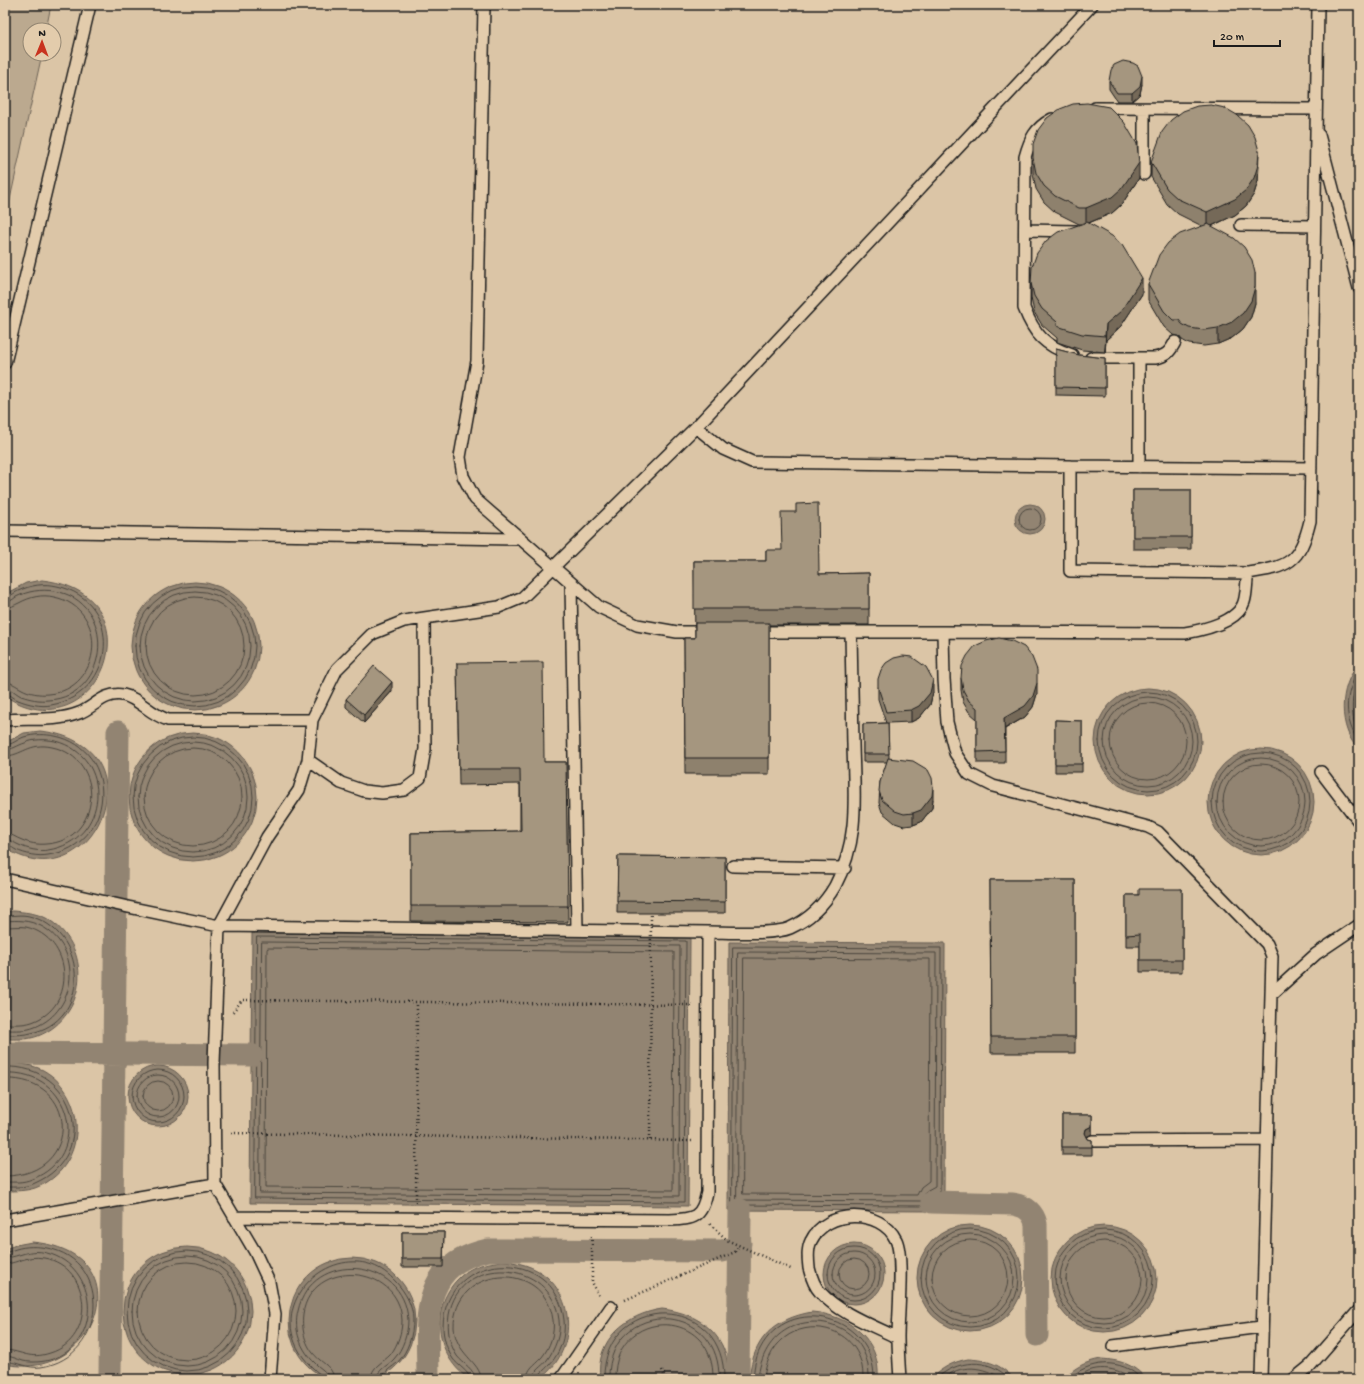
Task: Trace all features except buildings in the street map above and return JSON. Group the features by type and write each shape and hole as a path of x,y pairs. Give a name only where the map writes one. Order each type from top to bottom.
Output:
{"lane":[{"path":"5,363 90,5"},
{"path":"484,5 477,361 460,457 463,476 475,499 598,607 637,625 677,632 717,632"},
{"path":"270,1379 275,1314 269,1282 255,1252 215,1184 214,1063 219,926 267,837 299,790 308,760 312,720 337,669 372,634 404,621 499,608 523,597 696,427 1092,5"},
{"path":"1070,466 1070,571 1248,573 1275,569 1294,558 1305,541 1310,521 1318,5"},
{"path":"1082,108 1316,109"},
{"path":"1144,109 1144,174"},
{"path":"1061,114 1044,123 1030,138 1025,157 1024,308 1031,326 1043,340 1061,351 1083,358 1139,358 1164,356 1170,351 1175,342"},
{"path":"1316,120 1359,288"},
{"path":"1241,225 1314,226"},
{"path":"1025,230 1086,231"},
{"path":"1139,358 1139,467"},
{"path":"696,427 723,449 752,462 1311,468"},
{"path":"5,531 520,539"},
{"path":"740,632 1185,633 1212,628 1232,617 1244,603 1248,573"},
{"path":"571,584 576,930"},
{"path":"308,760 341,783 364,791 382,793 404,790 420,778 425,749 424,618"},
{"path":"5,879 219,926 708,932 760,932 788,929 813,915 829,897 845,868 852,842 855,812 851,632"},
{"path":"943,632 947,722 955,753 969,774 993,786 1135,823 1158,832 1267,944 1272,956 1261,1379"},
{"path":"5,720 68,717 86,710 106,696 113,695 129,697 157,717 168,720 312,720"},
{"path":"1321,772 1359,822"},
{"path":"733,866 845,868"},
{"path":"1271,995 1316,954 1359,925"},
{"path":"234,1217 670,1220 687,1219 699,1214 704,1206 707,1192 708,932"},
{"path":"1092,1141 1267,1140"},
{"path":"5,1220 215,1184"},
{"path":"898,1338 833,1305 819,1291 813,1279 808,1257 811,1241 821,1228 835,1220 853,1216 871,1218 886,1226 897,1240 900,1262 898,1338 900,1379"},
{"path":"561,1379 609,1309"},
{"path":"1294,1379 1310,1366 1359,1310"},
{"path":"1113,1346 1262,1327"}],"path":[{"path":"650,1140 651,913"},
{"path":"251,1000 690,1005"},
{"path":"416,1204 417,1002"},
{"path":"250,1134 689,1141"},
{"path":"727,1240 813,1279"},
{"path":"592,1244 592,1282 609,1309 735,1252 739,1246"},
{"path":"662,1370 666,1379"},
{"path":"808,1379 814,1376"}],"shaded area":[{"path":"5,5 51,5 48,22 22,22 22,62 40,62 5,222"}],"water":[{"path":"1030,504 1036,505 1044,513 1044,525 1036,533 1030,534 1024,533 1016,525 1015,519 1016,513 1024,505"},
{"path":"42,580 79,591 100,612 108,638 104,666 90,690 67,705 39,709 5,696 5,594 26,583"},
{"path":"201,582 214,584 225,589 236,596 245,605 257,627 259,646 257,665 252,676 245,687 236,696 214,708 189,710 176,708 165,703 154,696 145,687 133,665 131,640 133,627 138,616 145,605 154,596 176,584"},
{"path":"1359,664 1359,750 1347,731 1343,707 1347,684 1352,673"},
{"path":"1148,688 1168,692 1185,704 1197,721 1201,741 1197,761 1185,778 1168,790 1148,794 1128,790 1111,778 1099,761 1095,741 1099,721 1111,704 1128,692"},
{"path":"40,731 77,742 99,762 106,789 102,816 88,840 66,856 37,860 5,848 5,743 24,733"},
{"path":"199,733 212,735 223,740 234,747 243,756 255,778 257,797 255,816 250,827 243,838 234,847 212,859 187,861 174,859 163,854 152,847 143,838 131,816 129,791 131,778 136,767 143,756 152,747 174,735"},
{"path":"1261,749 1281,753 1298,765 1310,782 1314,802 1310,822 1298,839 1281,851 1261,855 1241,851 1224,839 1212,822 1208,802 1212,782 1224,765 1241,753"},
{"path":"13,911 30,913 46,918 61,930 72,945 78,961 79,979 75,997 67,1013 55,1026 38,1036 26,1039 5,1039 5,912"},
{"path":"252,933 690,937 688,1206 250,1203"},
{"path":"729,942 945,943 944,1197 932,1197 932,1211 728,1210"},
{"path":"10,1063 27,1065 43,1070 58,1082 69,1097 75,1114 76,1132 73,1149 65,1165 52,1179 35,1188 20,1191 5,1191 5,1064"},
{"path":"158,1066 175,1071 183,1079 188,1096 183,1113 175,1121 158,1126 141,1121 133,1113 128,1096 133,1079 141,1071"},
{"path":"970,1225 990,1229 1007,1241 1019,1258 1023,1278 1019,1298 1007,1315 990,1327 970,1331 950,1327 933,1315 921,1298 917,1278 921,1258 933,1241 950,1229"},
{"path":"1104,1226 1124,1230 1141,1242 1153,1259 1157,1279 1153,1299 1141,1316 1124,1328 1104,1332 1084,1328 1067,1316 1055,1299 1051,1279 1055,1259 1067,1242 1084,1230"},
{"path":"32,1242 67,1251 88,1268 97,1290 95,1314 84,1337 64,1355 37,1365 5,1364 5,1249"},
{"path":"854,1244 871,1249 879,1257 884,1274 879,1291 871,1299 854,1304 837,1299 829,1291 824,1274 829,1257 837,1249"},
{"path":"193,1247 206,1249 217,1254 228,1261 237,1270 249,1292 251,1311 249,1330 244,1341 237,1352 228,1361 206,1373 181,1375 168,1373 157,1368 146,1361 137,1352 125,1330 123,1305 125,1292 130,1281 137,1270 146,1261 168,1249"},
{"path":"346,1258 358,1258 376,1262 397,1276 411,1297 415,1321 411,1345 397,1366 376,1380 358,1384 346,1384 328,1380 307,1366 293,1345 289,1327 289,1315 293,1297 307,1276 328,1262"},
{"path":"502,1261 526,1265 542,1273 557,1289 564,1302 567,1316 565,1344 559,1358 539,1379 469,1379 456,1368 447,1355 442,1340 440,1324 441,1309 447,1294 456,1281 469,1270 477,1266"},
{"path":"662,1309 676,1311 689,1316 701,1322 711,1330 719,1339 724,1351 728,1364 728,1379 600,1379 600,1365 603,1352 608,1341 616,1331 637,1316"},
{"path":"812,1312 838,1318 860,1332 868,1341 874,1352 878,1365 878,1379 749,1379 755,1353 760,1342 767,1333 786,1320 798,1315"},
{"path":"968,1359 981,1360 999,1366 1014,1379 930,1379 948,1366"},
{"path":"1101,1359 1114,1360 1131,1366 1146,1379 1063,1379 1080,1366"}],"waterway":[{"path":"110,1373 118,732"},
{"path":"5,1053 251,1055"},
{"path":"932,1202 1013,1204 1021,1206 1031,1212 1036,1224 1037,1335"},
{"path":"738,1379 740,1210"},
{"path":"428,1379 427,1337 431,1299 438,1283 449,1269 465,1258 488,1250 722,1251 735,1248 740,1243"}]}
